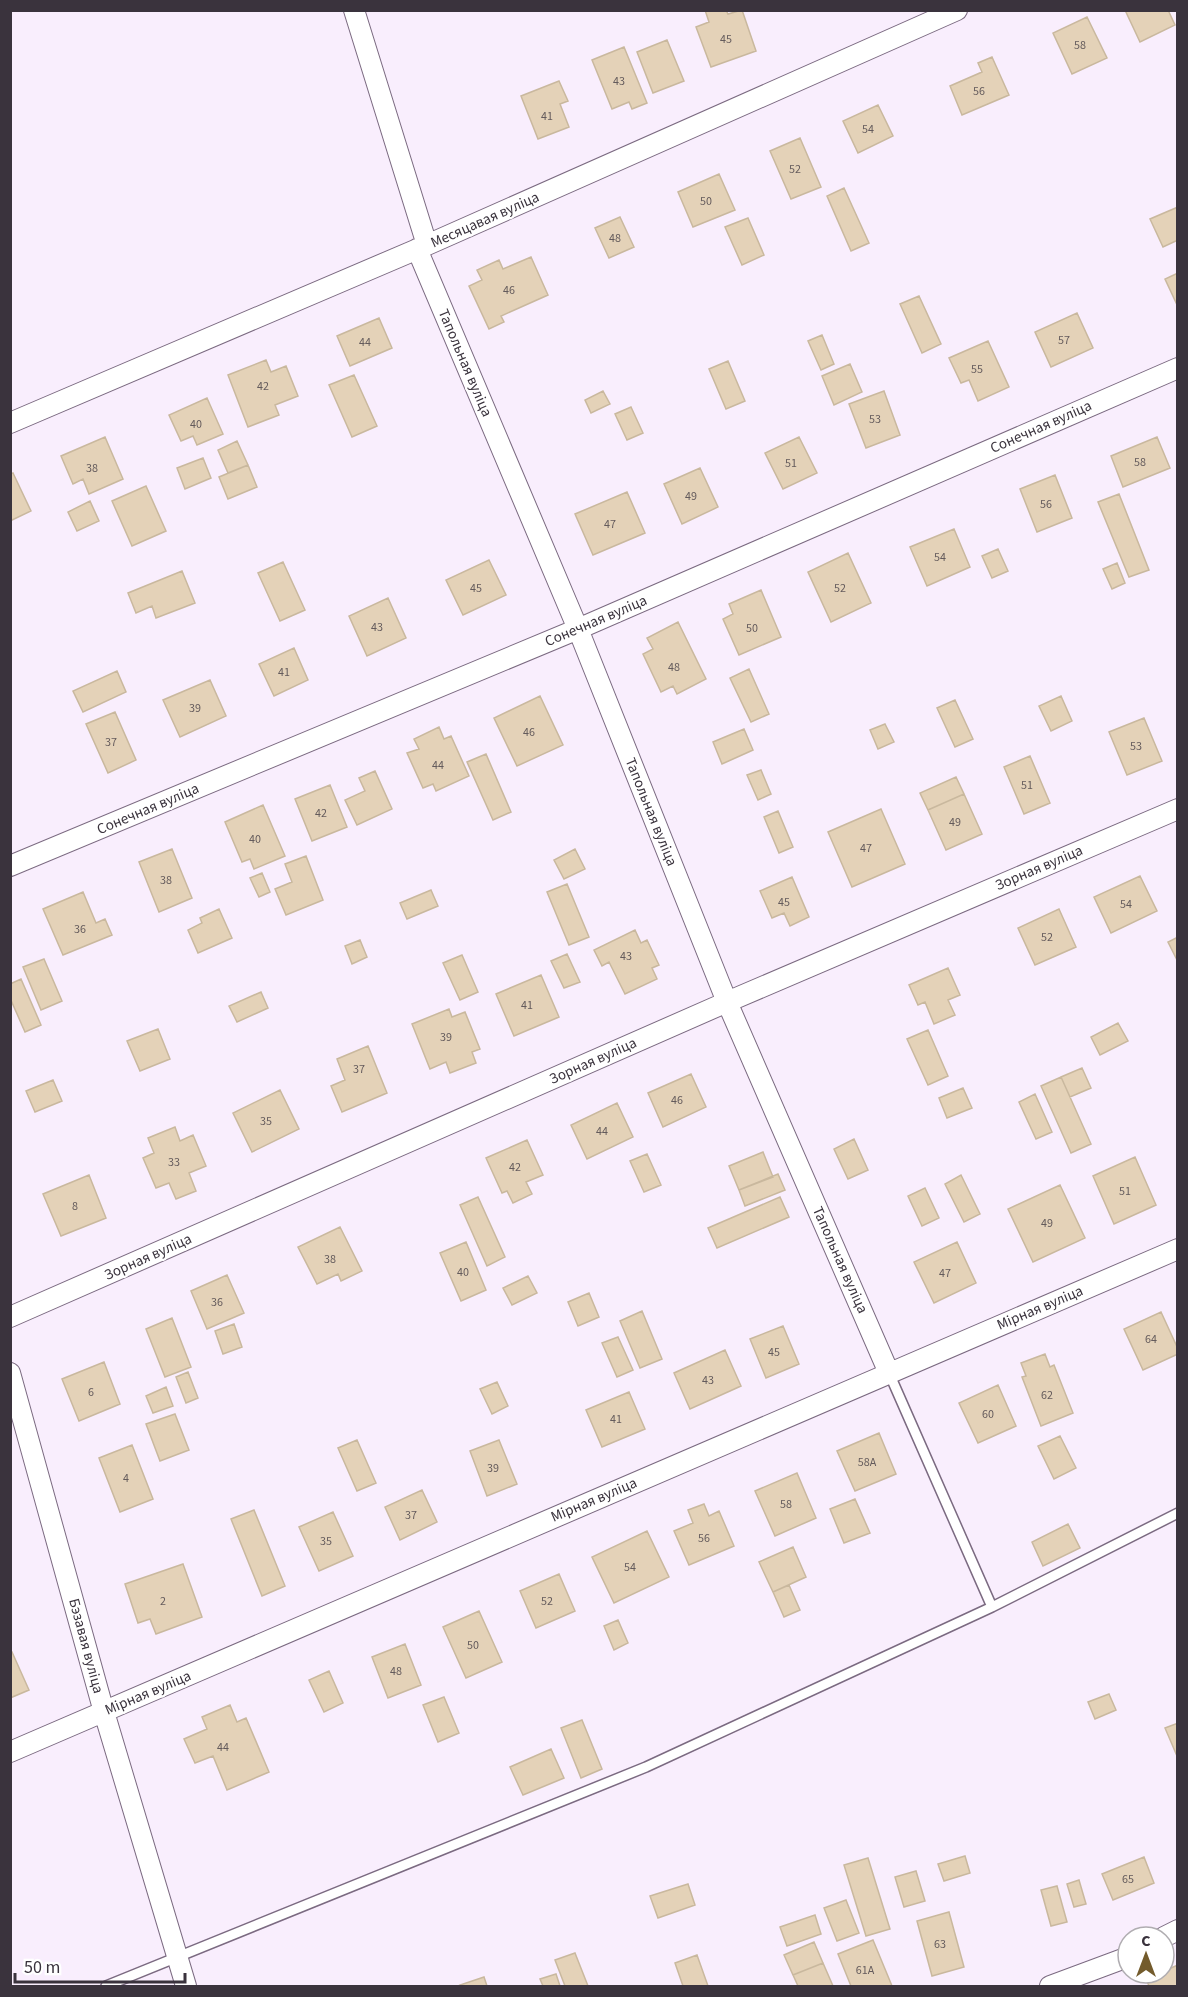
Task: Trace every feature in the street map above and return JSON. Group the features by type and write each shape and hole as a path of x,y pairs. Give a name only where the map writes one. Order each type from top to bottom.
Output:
{"street":[{"name":"Тапольная вуліца","path":"354,10 422,247 727,1002 889,1373"},
{"name":"Месяцавая вуліца","path":"10,423 422,247 957,10"},
{"name":"Сонечная вуліца","path":"10,867 578,629 1178,368"},
{"name":"Зорная вуліца","path":"10,1317 727,1002 1178,809"},
{"name":"Мірная вуліца","path":"10,1752 1178,1249"},
{"name":"Бэзавая вуліца","path":"10,1373 104,1712 186,1986"},
{"path":"1050,1986 1116,1961"}],"lane":[{"path":"889,1373 992,1607"},
{"path":"106,1986 646,1767 992,1607 1178,1513"}],"building":[{"path":"705,10 726,10 728,14 742,10 756,51 711,67 696,27 709,22"},
{"path":"1125,10 1168,10 1175,25 1140,42"},
{"path":"1087,17 1107,58 1072,74 1053,33"},
{"path":"667,40 684,81 653,93 637,52"},
{"path":"624,47 647,103 632,109 629,102 612,109 592,60"},
{"path":"992,57 1009,95 962,115 950,86 982,72 978,63"},
{"path":"559,81 568,101 560,104 569,127 538,139 521,96"},
{"path":"878,105 893,136 858,153 843,121"},
{"path":"800,138 821,187 791,199 770,151"},
{"path":"719,174 735,210 693,227 678,192"},
{"path":"844,188 869,243 851,251 827,196"},
{"path":"1178,207 1178,240 1163,247 1150,219"},
{"path":"620,217 634,247 609,258 595,228"},
{"path":"748,218 764,255 742,265 725,227"},
{"path":"531,257 548,295 501,316 504,322 489,329 469,286 482,280 477,270 499,260 503,269"},
{"path":"1178,273 1178,307 1165,279"},
{"path":"919,296 941,344 922,353 900,304"},
{"path":"1077,313 1093,348 1051,367 1035,332"},
{"path":"379,318 392,348 350,366 337,336"},
{"path":"822,335 834,364 821,370 808,341"},
{"path":"988,341 1009,387 978,401 969,380 961,383 949,358"},
{"path":"266,360 271,372 286,366 298,396 275,405 279,415 248,427 228,375"},
{"path":"728,361 745,401 726,409 709,369"},
{"path":"850,364 862,392 834,405 822,376"},
{"path":"354,375 377,426 352,437 329,385"},
{"path":"603,391 610,404 591,413 585,400"},
{"path":"884,391 900,435 866,448 849,404"},
{"path":"207,398 223,434 197,445 193,436 181,441 169,415"},
{"path":"631,407 643,433 627,440 615,414"},
{"path":"105,437 123,479 89,494 83,479 73,484 61,456"},
{"path":"799,437 817,473 783,489 765,453"},
{"path":"1157,437 1170,468 1123,487 1111,456"},
{"path":"237,441 248,465 228,473 218,450"},
{"path":"203,458 211,478 185,489 177,468"},
{"path":"248,465 257,487 228,499 219,477"},
{"path":"700,468 718,507 682,524 664,484"},
{"path":"13,473 31,511 10,521 10,474"},
{"path":"1055,475 1072,518 1037,532 1020,489"},
{"path":"146,486 166,531 132,546 112,501"},
{"path":"627,492 645,533 593,555 575,514"},
{"path":"1119,494 1149,570 1129,577 1098,502"},
{"path":"90,501 99,521 77,531 68,512"},
{"path":"954,529 970,567 927,586 910,547"},
{"path":"998,549 1008,571 992,578 982,556"},
{"path":"848,553 871,603 831,622 808,572"},
{"path":"489,560 506,595 463,615 446,580"},
{"path":"283,562 305,610 280,621 258,573"},
{"path":"1117,563 1125,583 1112,589 1103,569"},
{"path":"182,571 195,603 156,618 152,606 136,613 128,593"},
{"path":"761,590 781,637 739,655 723,619 733,614 729,604"},
{"path":"388,598 406,638 367,656 349,616"},
{"path":"678,622 706,679 677,694 673,686 661,692 643,654 653,649 647,638"},
{"path":"294,648 308,680 274,696 259,664"},
{"path":"749,669 769,714 751,722 730,678"},
{"path":"117,671 126,692 83,712 73,691"},
{"path":"210,680 226,716 180,737 163,700"},
{"path":"540,696 563,745 517,766 494,718"},
{"path":"1061,696 1072,721 1051,731 1039,706"},
{"path":"955,700 973,739 955,747 937,708"},
{"path":"115,712 136,760 108,773 86,724"},
{"path":"1144,718 1162,761 1127,775 1109,732"},
{"path":"885,724 894,742 878,749 870,730"},
{"path":"439,727 444,739 451,736 469,776 436,791 433,784 423,788 407,753 419,749 414,739"},
{"path":"744,729 753,750 722,764 713,742"},
{"path":"486,754 511,812 493,820 467,762"},
{"path":"1030,756 1050,803 1024,814 1004,767"},
{"path":"761,770 771,794 758,800 747,775"},
{"path":"375,771 392,809 357,825 345,800 365,791 359,778"},
{"path":"956,777 964,794 928,810 920,793"},
{"path":"330,785 347,827 312,841 295,799"},
{"path":"964,794 982,834 946,850 928,810"},
{"path":"263,805 285,856 254,869 250,859 242,862 225,822"},
{"path":"881,809 905,864 852,887 828,832"},
{"path":"778,811 793,847 779,853 764,817"},
{"path":"172,849 192,898 159,912 139,862"},
{"path":"575,849 585,869 564,879 554,860"},
{"path":"306,856 323,900 286,915 275,889 292,882 285,864"},
{"path":"262,873 270,892 259,897 250,878"},
{"path":"1140,876 1157,911 1111,933 1094,897"},
{"path":"792,877 809,917 790,926 784,913 772,918 760,891"},
{"path":"567,884 589,937 569,945 547,892"},
{"path":"431,890 438,906 407,919 400,903"},
{"path":"83,892 96,923 105,919 112,935 63,955 43,909"},
{"path":"219,909 232,938 198,953 188,930 202,923 200,918"},
{"path":"1059,909 1076,947 1035,965 1018,928"},
{"path":"635,930 641,943 647,940 659,965 652,968 657,979 625,994 609,962 602,966 594,950"},
{"path":"1178,937 1178,962 1168,942"},
{"path":"360,940 367,957 352,964 345,946"},
{"path":"567,954 580,982 564,988 551,961"},
{"path":"462,955 478,992 460,1000 443,963"},
{"path":"44,959 62,1001 41,1010 23,967"},
{"path":"948,968 960,995 948,1000 955,1015 934,1024 925,1002 918,1005 909,985"},
{"path":"541,975 559,1017 514,1036 496,994"},
{"path":"21,979 41,1025 25,1032 10,998 10,984"},
{"path":"261,992 268,1008 237,1022 229,1006"},
{"path":"449,1009 452,1017 465,1012 480,1049 472,1052 476,1063 450,1073 446,1062 430,1069 412,1024"},
{"path":"1118,1023 1128,1041 1100,1055 1091,1037"},
{"path":"158,1029 170,1059 140,1071 127,1041"},
{"path":"928,1030 948,1076 928,1085 907,1039"},
{"path":"368,1046 387,1093 342,1112 331,1086 345,1080 337,1059"},
{"path":"1082,1068 1091,1088 1070,1097 1061,1077"},
{"path":"691,1074 706,1107 663,1127 648,1093"},
{"path":"1061,1077 1091,1144 1071,1153 1041,1086"},
{"path":"53,1080 62,1101 35,1112 26,1091"},
{"path":"963,1088 972,1108 947,1118 939,1098"},
{"path":"280,1090 299,1129 252,1152 233,1113"},
{"path":"1035,1094 1052,1132 1036,1139 1019,1102"},
{"path":"617,1103 633,1137 587,1159 571,1125"},
{"path":"175,1127 180,1141 193,1135 206,1166 189,1173 196,1191 176,1199 169,1183 156,1188 143,1158 154,1153 148,1138"},
{"path":"854,1139 868,1170 848,1179 834,1149"},
{"path":"527,1140 543,1175 526,1182 532,1194 513,1203 507,1191 502,1193 486,1158"},
{"path":"763,1152 773,1177 739,1190 729,1166"},
{"path":"647,1154 661,1185 644,1192 630,1161"},
{"path":"1135,1157 1156,1205 1114,1224 1093,1176"},
{"path":"778,1174 785,1190 745,1206 739,1190"},
{"path":"89,1175 106,1218 61,1236 43,1194"},
{"path":"961,1175 980,1214 964,1222 945,1184"},
{"path":"1060,1185 1085,1238 1033,1262 1008,1209"},
{"path":"925,1188 939,1218 922,1226 908,1196"},
{"path":"478,1197 505,1257 487,1266 460,1205"},
{"path":"780,1197 789,1217 717,1248 708,1228"},
{"path":"340,1227 362,1271 341,1281 338,1274 317,1284 298,1247"},
{"path":"466,1242 486,1290 461,1301 440,1253"},
{"path":"957,1242 976,1283 934,1303 914,1262"},
{"path":"227,1275 244,1313 207,1329 191,1291"},
{"path":"528,1276 537,1293 512,1305 503,1288"},
{"path":"589,1293 599,1317 578,1326 568,1302"},
{"path":"642,1311 662,1359 640,1368 620,1321"},
{"path":"1161,1312 1178,1349 1178,1354 1143,1370 1124,1329"},
{"path":"172,1318 191,1367 165,1377 146,1329"},
{"path":"234,1324 242,1347 223,1354 215,1331"},
{"path":"783,1326 799,1364 766,1378 750,1339"},
{"path":"618,1337 633,1370 617,1377 602,1343"},
{"path":"725,1350 741,1386 690,1409 674,1373"},
{"path":"1045,1354 1050,1367 1054,1365 1073,1413 1041,1426 1022,1377 1026,1376 1021,1363"},
{"path":"104,1362 120,1404 79,1421 62,1379"},
{"path":"188,1372 198,1398 186,1403 176,1377"},
{"path":"497,1382 508,1406 492,1414 480,1389"},
{"path":"998,1385 1016,1426 978,1443 959,1403"},
{"path":"166,1387 173,1406 153,1413 146,1396"},
{"path":"629,1392 645,1429 602,1447 586,1410"},
{"path":"175,1414 189,1450 160,1461 146,1424"},
{"path":"879,1433 896,1474 855,1491 837,1451"},
{"path":"1060,1436 1076,1468 1054,1479 1038,1446"},
{"path":"357,1440 376,1483 357,1491 338,1448"},
{"path":"499,1440 517,1484 487,1496 470,1451"},
{"path":"132,1445 153,1499 120,1512 99,1458"},
{"path":"797,1473 816,1518 775,1536 755,1491"},
{"path":"422,1490 437,1522 400,1540 385,1507"},
{"path":"855,1499 870,1533 844,1543 830,1509"},
{"path":"704,1504 709,1516 719,1511 734,1546 689,1565 674,1531 693,1523 688,1510"},
{"path":"254,1510 285,1586 262,1596 231,1519"},
{"path":"333,1512 353,1556 319,1571 299,1527"},
{"path":"1068,1524 1080,1548 1043,1566 1032,1542"},
{"path":"647,1531 669,1577 614,1603 592,1557"},
{"path":"793,1547 806,1577 773,1592 759,1562"},
{"path":"183,1564 202,1617 156,1634 150,1619 138,1623 125,1584"},
{"path":"559,1574 575,1611 536,1628 520,1591"},
{"path":"789,1585 800,1610 784,1617 773,1592"},
{"path":"479,1611 502,1662 466,1678 443,1627"},
{"path":"618,1620 628,1643 614,1650 604,1626"},
{"path":"405,1644 421,1685 388,1698 372,1657"},
{"path":"12,1652 29,1690 10,1698 10,1653"},
{"path":"329,1671 343,1703 324,1712 309,1680"},
{"path":"1109,1694 1116,1710 1095,1719 1088,1702"},
{"path":"444,1697 459,1733 438,1742 423,1705"},
{"path":"230,1705 237,1722 246,1718 269,1772 227,1790 213,1756 195,1763 184,1739 207,1729 202,1717"},
{"path":"582,1720 602,1769 581,1778 561,1728"},
{"path":"1178,1723 1178,1756 1177,1756 1165,1728"},
{"path":"551,1749 564,1778 523,1795 510,1767"},
{"path":"965,1856 970,1873 944,1881 938,1864"},
{"path":"1144,1857 1154,1883 1113,1900 1102,1874"},
{"path":"868,1858 890,1929 866,1936 844,1865"},
{"path":"916,1871 925,1901 904,1907 895,1877"},
{"path":"1079,1880 1086,1904 1074,1907 1067,1884"},
{"path":"688,1884 695,1905 658,1918 650,1896"},
{"path":"1057,1886 1067,1922 1051,1926 1041,1890"},
{"path":"846,1900 859,1933 837,1941 824,1908"},
{"path":"949,1912 964,1967 932,1976 917,1921"},
{"path":"815,1915 821,1934 787,1946 780,1927"},
{"path":"873,1940 892,1986 851,1986 838,1954"},
{"path":"814,1942 823,1963 793,1975 784,1955"},
{"path":"575,1953 588,1986 565,1986 555,1960"},
{"path":"697,1955 708,1986 683,1986 675,1963"},
{"path":"823,1963 833,1986 798,1986 793,1975"},
{"path":"1178,1965 1178,1986 1149,1986 1176,1985 1176,1966"},
{"path":"556,1974 560,1986 543,1986 540,1979"},
{"path":"484,1977 487,1986 460,1985"}]}
